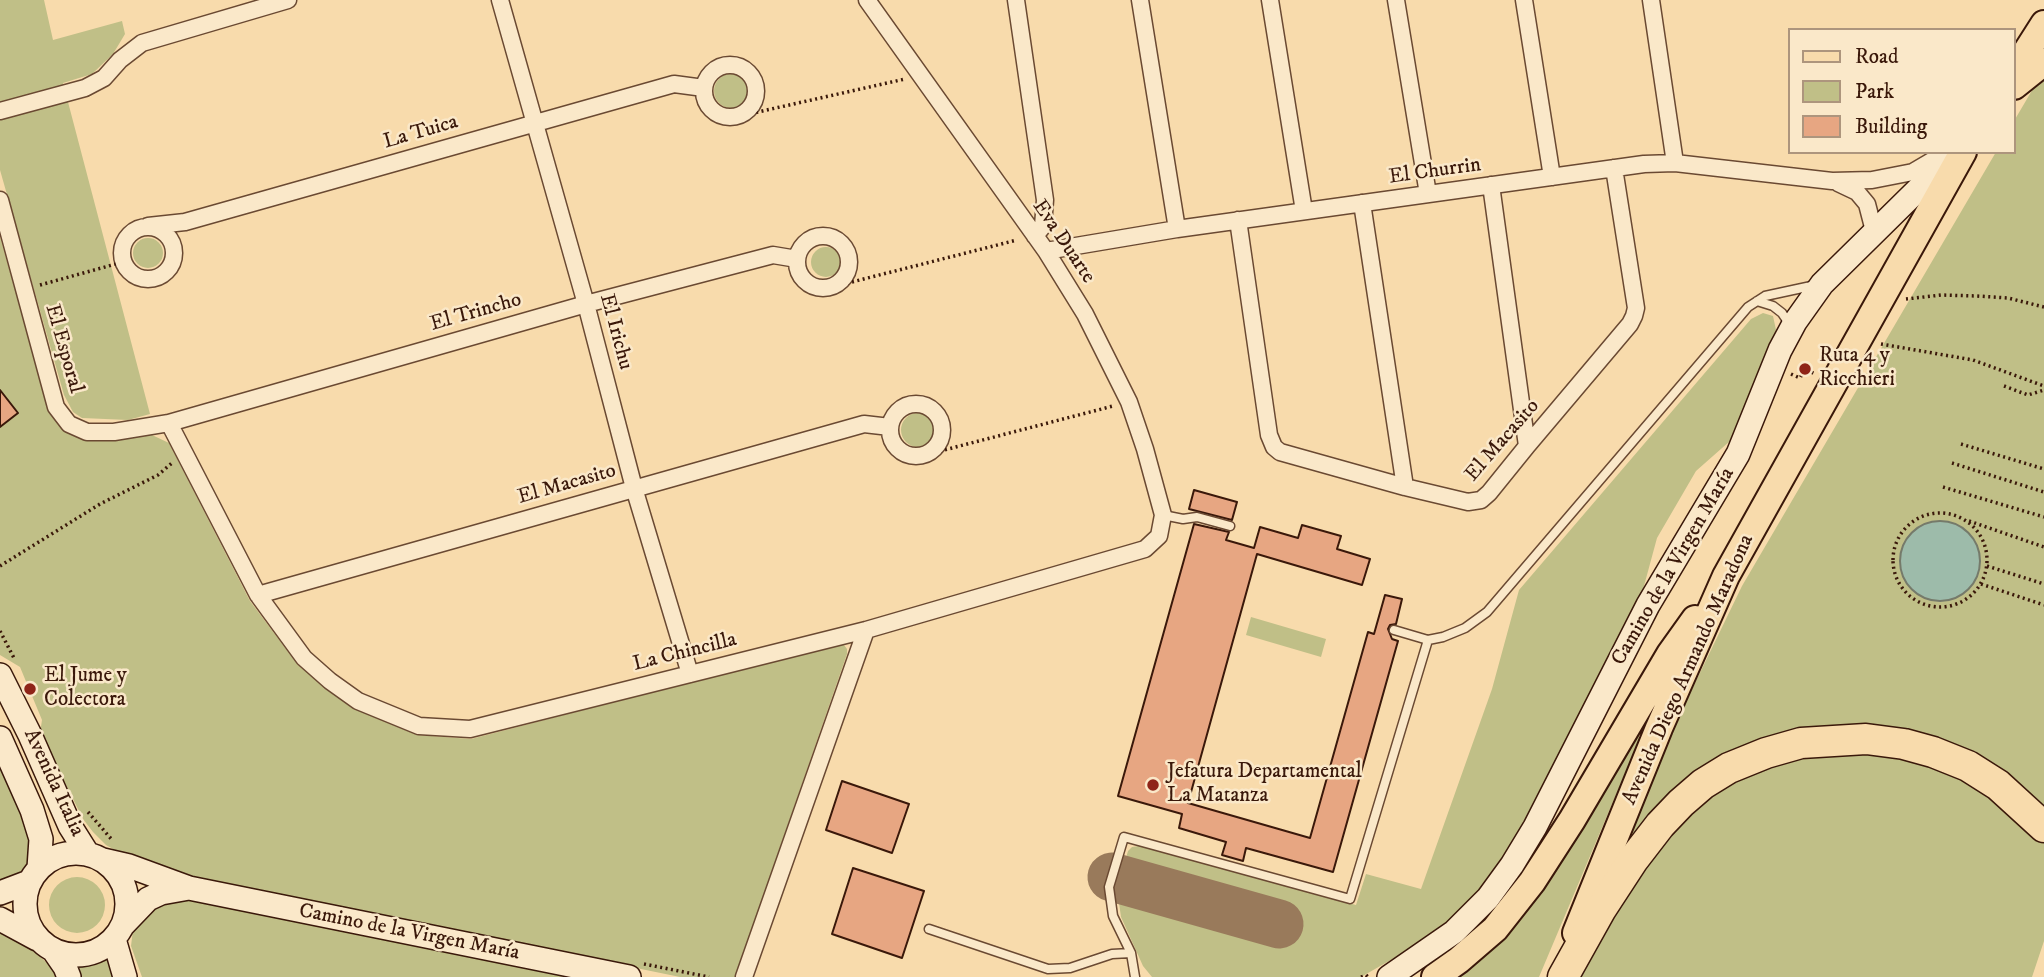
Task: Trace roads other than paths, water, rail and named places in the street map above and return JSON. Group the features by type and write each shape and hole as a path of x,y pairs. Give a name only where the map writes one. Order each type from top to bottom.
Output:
{"highway":[{"path":"1561,977 1601,909 1660,825 1703,785 1729,768 1766,753 1801,743 1833,740 1866,739 1904,744 1968,766 1998,785 2041,824"}],"main road":[{"path":"2016,70 2036,55 2044,6"},
{"path":"2016,83 2036,55 2044,24"},
{"name":"Avenida Diego Armando Maradona","path":"1561,977 1658,728 1727,576 1962,154"},
{"path":"1435,977 1495,929 1532,882 1572,820 1670,654 1727,576"}],"street":[{"path":"0,111 85,89 104,78 120,60 142,43 288,0"},
{"name":"El Irichu","path":"500,0 586,304 634,488 690,674"},
{"name":"Eva Duarte","path":"867,0 1046,251 1085,314 1129,402 1146,449 1163,515 1159,536"},
{"path":"1016,0 1045,200 1043,226 1035,236"},
{"path":"1140,0 1177,229"},
{"path":"1270,0 1304,211"},
{"path":"1396,0 1427,194"},
{"path":"1524,0 1552,177"},
{"path":"1651,0 1675,163"},
{"path":"735,65 750,73 757,89 753,105 740,116 731,118 714,112 708,106 704,88 711,73 718,68 735,65"},
{"name":"La Tuica","path":"148,226 185,222 674,84 704,88"},
{"name":"El Churrin","path":"1046,251 1238,220 1614,168 1675,163 1832,181 1896,177 1913,172 1944,154"},
{"name":"Camino de la Virgen María","path":"1389,977 1454,932 1488,898 1512,865 1535,827 1648,605 1738,454 1791,328 1822,284 1954,154"},
{"name":"El Macasito","path":"1238,220 1269,435 1275,447 1280,452 1468,502 1481,500 1489,494 1630,324 1636,307 1614,168"},
{"name":"El Churrin","path":"1832,181 1857,192 1867,204 1874,231"},
{"path":"1491,185 1527,446"},
{"name":"El Esporal","path":"0,200 56,407 69,424 88,432 114,432 169,423"},
{"path":"1362,203 1405,487"},
{"path":"174,247 164,232 148,226 140,228 126,237 122,245 123,262 134,276 151,280 167,272 185,222"},
{"path":"828,236 846,247 849,268 845,278 836,286 825,289 804,281 798,271 797,259 808,240 828,236"},
{"name":"El Trincho","path":"169,423 586,304 773,255 797,259"},
{"path":"914,404 931,408 937,414 943,432 941,440 929,454 921,457 905,454 893,443 890,428 897,411 914,404"},
{"path":"169,423 258,595"},
{"name":"El Macasito","path":"258,595 864,424 890,428"},
{"name":"La Chincilla","path":"258,595 304,658 358,701 419,726 470,729 866,629 1145,549 1159,536"},
{"path":"744,977 866,629"},
{"name":"Avenida Italia","path":"9,671 30,735 70,826 103,853"},
{"name":"Avenida Italia","path":"0,738 41,839 34,875"},
{"path":"0,893 34,875 61,855 72,852 103,853 125,889 127,910 119,932 101,950 86,955 70,956 0,919"},
{"name":"Camino de la Virgen María","path":"103,853 189,888 635,970"},
{"path":"34,875 25,897 25,913 31,928 65,967 69,977"},
{"name":"Camino de la Virgen María","path":"119,932 148,899 161,893 189,888"},
{"path":"119,932 125,977"}],"lane":[{"path":"1394,630 1428,640 1465,628 1487,612 1748,307 1765,296 1784,290 1822,284"},
{"path":"1757,301 1773,306 1782,313 1791,328"},
{"path":"1163,515 1183,519 1197,517 1230,526"},
{"path":"1135,977 1131,953 1113,916 1109,887 1124,837 1350,899 1428,640"},
{"path":"929,929 1048,969 1070,968 1112,954 1131,953"}],"place":[{"name":"Ruta 4 y Ricchieri","path":"1805,369"},
{"name":"El Jume y Colectora","path":"30,689"},
{"name":"Jefatura Departamental La Matanza","path":"1153,785"}]}
